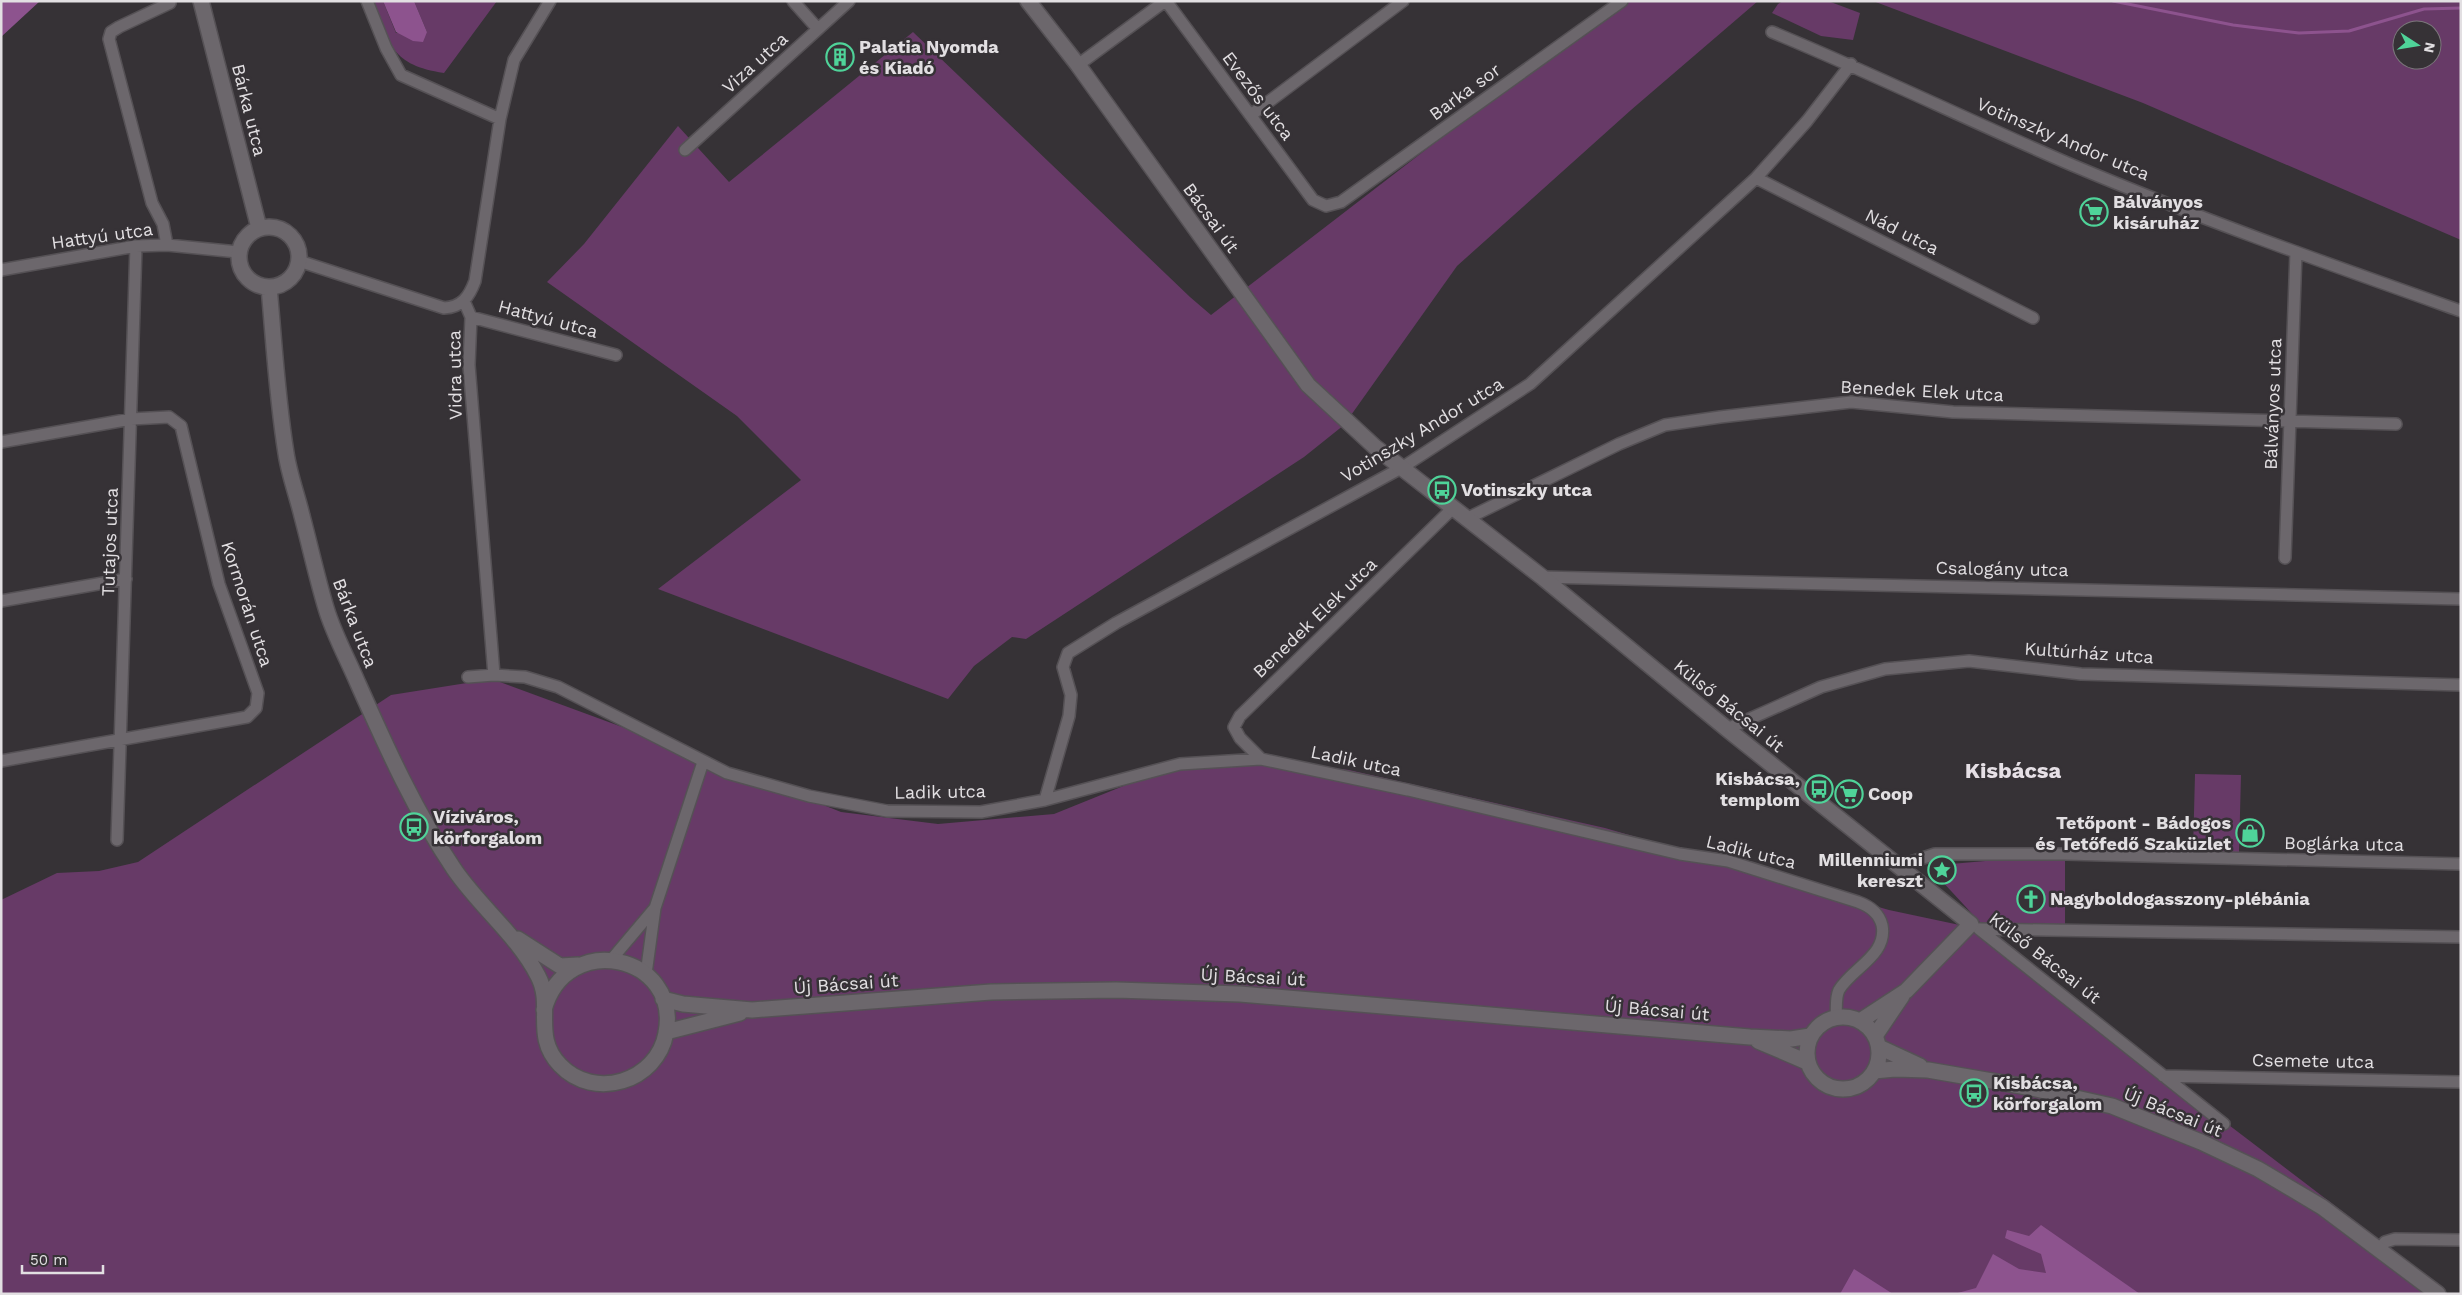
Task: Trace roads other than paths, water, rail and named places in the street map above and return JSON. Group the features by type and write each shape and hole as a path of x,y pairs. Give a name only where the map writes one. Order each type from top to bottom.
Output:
{"street":[{"name":"Bárka utca","path":"201,1 259,228"},
{"path":"366,1 386,48 401,75 500,119"},
{"path":"299,260 444,308 454,308 464,301 475,281 500,119 514,60 550,1"},
{"path":"793,1 818,29"},
{"name":"Viza utca","path":"685,150 849,1"},
{"name":"Bácsai út","path":"1028,1 1078,65 1308,385 1375,447"},
{"path":"1078,65 1166,1"},
{"name":"Evezős utca","path":"1166,1 1313,200 1326,206"},
{"path":"1250,116 1403,1"},
{"name":"Barka sor","path":"1326,206 1341,202 1622,1"},
{"path":"167,245 163,224 152,203 109,39 111,32 119,27 170,3"},
{"name":"Votinszky Andor utca","path":"1772,32 1851,64 2073,165 2296,252 2461,311"},
{"name":"Votinszky Andor utca","path":"1045,800 1069,716 1071,695 1063,667 1068,652 1116,623 1402,467 1530,384 1756,178 1807,121 1851,64"},
{"name":"Nád utca","path":"1756,178 2033,318"},
{"path":"259,228 277,228 286,232 297,246 299,260 294,274 287,281 268,287 251,282 244,275 240,266 238,252 244,239 259,228"},
{"name":"Hattyú utca","path":"1,270 136,246 167,245 238,252"},
{"name":"Tutajos utca","path":"117,840 136,246"},
{"name":"Bálványos utca","path":"2285,558 2296,252"},
{"name":"Bárka utca","path":"268,287 286,454 327,610 371,711 421,814 455,870 477,899 508,933"},
{"name":"Vidra utca","path":"464,301 471,317 469,365 494,675"},
{"name":"Hattyú utca","path":"471,317 616,355"},
{"name":"Benedek Elek utca","path":"1468,518 1619,444 1657,429 1720,417 1851,402 1953,412 2396,424"},
{"name":"Kormorán utca","path":"1,442 131,419 169,417 182,426 219,584 258,692 256,708 247,717 1,761"},
{"name":"Külső Bácsai út","path":"1375,447 1542,577 1726,729 2224,1124"},
{"name":"Benedek Elek utca","path":"1260,759 1240,738 1234,727 1240,716 1454,508"},
{"name":"Csalogány utca","path":"1542,577 2461,599"},
{"path":"1,602 126,579"},
{"name":"Kultúrház utca","path":"1726,729 1821,687 1885,668 1970,661 2081,674 2461,685"},
{"name":"Ladik utca","path":"468,677 494,675 525,677 558,687 727,773 800,793 887,811 981,812 1045,800 1180,764 1260,759 1408,790 1680,854 1728,861 1772,873 1867,906 1879,918 1882,924 1880,945 1839,991 1836,1017"},
{"path":"646,974 655,908 703,762"},
{"name":"Boglárka utca","path":"1899,866 1935,854 2065,854 2461,864"},
{"path":"611,960 655,908"},
{"path":"1906,991 1877,1042 1878,1064 1866,1081 1856,1087 1844,1090 1832,1088 1821,1082 1812,1073 1807,1062 1806,1051 1810,1036 1824,1021 1845,1016 1860,1021 1906,991 1975,927 2461,937"},
{"path":"508,933 560,966 611,960 629,964 646,974 653,981 663,999 667,1015 666,1032 655,1059 641,1073 623,1082 594,1083 567,1072 554,1057 545,1040 544,995 538,975 508,933"},
{"path":"544,1010 554,986 578,965"},
{"name":"Új Bácsai út","path":"663,999 683,1004 752,1010 991,992 1116,990 1240,994 1750,1037 1791,1039 1810,1036"},
{"name":"Új Bácsai út","path":"666,1032 752,1010"},
{"name":"Új Bácsai út","path":"1860,1021 1877,1042 1928,1070"},
{"name":"Új Bácsai út","path":"1750,1037 1807,1062"},
{"name":"Új Bácsai út","path":"1874,1071 1895,1069 1928,1070 2027,1087 2112,1106 2201,1142 2258,1169 2322,1206 2438,1294"},
{"name":"Csemete utca","path":"2164,1076 2461,1082"},
{"path":"2379,1250 2385,1242 2395,1239 2461,1240"}],"waterway":[{"path":"2113,1 2233,25 2299,33 2349,31 2424,9 2461,8"}],"place":[{"name":"Palatia Nyomda és Kiadó","path":"840,57"},
{"name":"Bálványos kisáruház","path":"2094,212"},
{"name":"Votinszky utca","path":"1442,490"},
{"name":"Kisbácsa, templom","path":"1819,789"},
{"name":"Coop","path":"1849,794"},
{"name":"Víziváros, körforgalom","path":"414,827"},
{"name":"Tetőpont - Bádogos és Tetőfedő Szaküzlet","path":"2250,833"},
{"name":"Millenniumi kereszt","path":"1942,870"},
{"name":"Nagyboldogasszony-plébánia","path":"2031,899"},
{"name":"Kisbácsa, körforgalom","path":"1974,1093"}],"district":[{"name":"Kisbácsa","path":"2013,770"}]}
